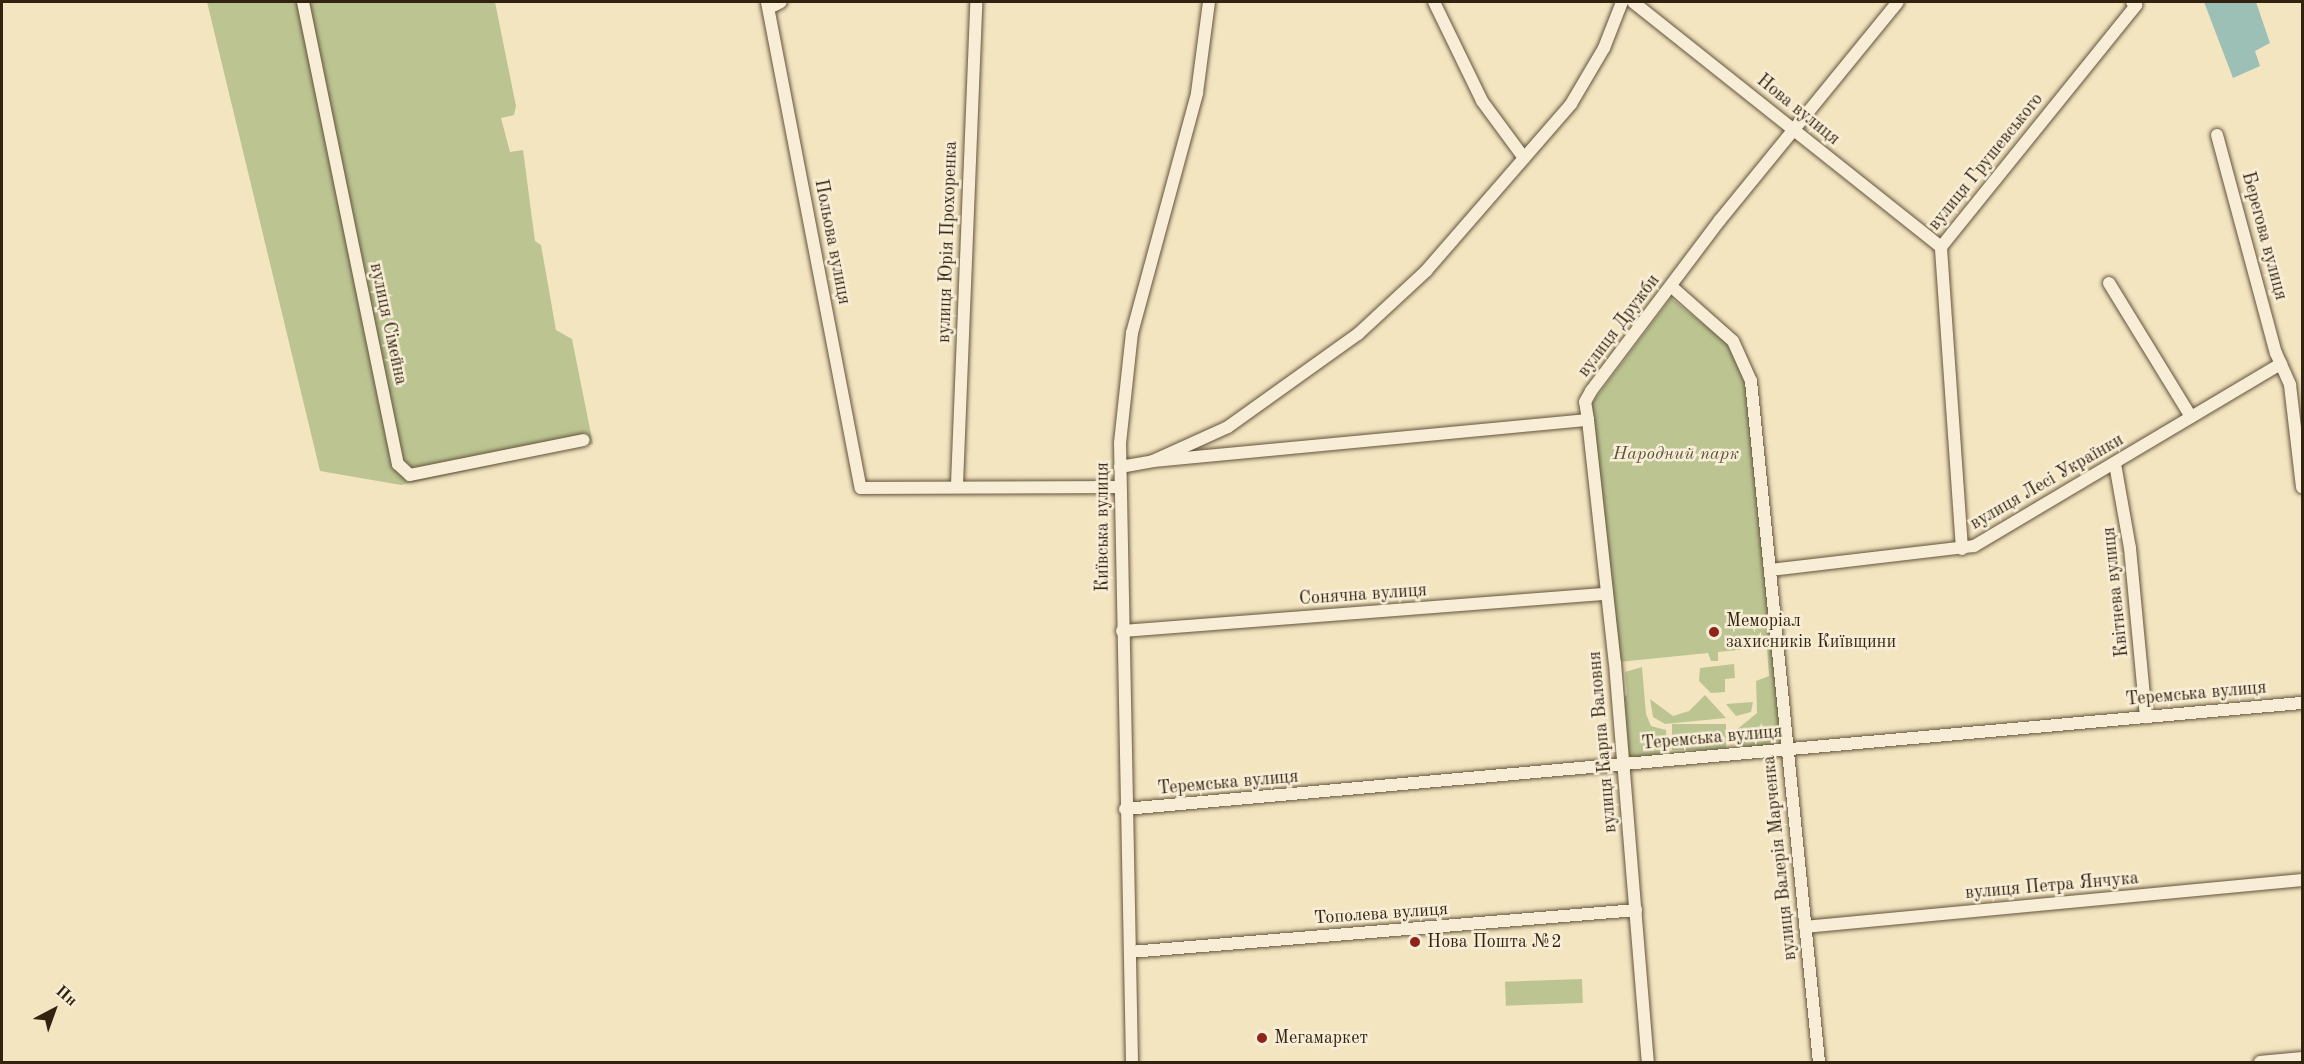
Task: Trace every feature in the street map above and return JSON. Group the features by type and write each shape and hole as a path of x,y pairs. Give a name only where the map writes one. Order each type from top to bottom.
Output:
{"street":[{"name":"вулиця Сімейна","path":"303,2 398,464 410,475 583,440"},
{"path":"768,5 781,2"},
{"name":"вулиця Юрія Прохоренка","path":"957,483 976,2"},
{"name":"Київська вулиця","path":"1132,1062 1125,809 1120,467 1132,333 1197,93 1209,2"},
{"path":"1434,2 1482,101 1524,159"},
{"path":"1153,461 1228,427 1358,334 1426,272 1524,159 1589,77 1622,2"},
{"name":"вулиця Дружби","path":"1588,420 1586,402 1591,391 1794,130 1898,2"},
{"name":"Нова вулиця","path":"1640,3 1941,247"},
{"name":"вулиця Грушевського","path":"1962,549 1941,247 2134,3"},
{"name":"Польова вулиця","path":"768,5 861,488 957,483"},
{"name":"Берегова вулиця","path":"2217,135 2296,412 2302,487"},
{"path":"2109,283 2191,417"},
{"name":"вулиця Валерія Марченка","path":"1672,287 1733,341 1746,365 1770,570 1786,749 1819,1062"},
{"name":"вулиця Лесі Українки","path":"1770,570 1962,549 2115,464 2281,364"},
{"path":"1120,467 1153,461 1588,420"},
{"name":"вулиця Карпа Валовня","path":"1588,420 1623,764 1648,1062"},
{"name":"Квітнева вулиця","path":"2115,464 2130,548 2146,717"},
{"path":"957,483 1120,487"},
{"name":"Сонячна вулиця","path":"1122,631 1606,594"},
{"name":"Теремська вулиця","path":"1125,809 2302,703"},
{"name":"вулиця Петра Янчука","path":"1805,927 2302,880"},
{"name":"Тополева вулиця","path":"1130,952 1636,910"},
{"path":"2260,1062 2302,1058"}],"green space":[{"path":"207,2 495,2 516,106 514,115 501,118 510,152 523,150 535,241 541,245 556,330 572,339 593,444 401,485 320,471"},
{"name":"Народний парк","path":"1671,298 1729,345 1745,382 1781,737 1773,745 1741,748 1735,731 1757,713 1756,681 1769,676 1767,647 1718,652 1718,661 1711,661 1708,653 1619,662 1592,403"},
{"path":"1734,664 1735,678 1725,679 1725,692 1711,693 1699,681 1700,668"},
{"path":"1642,667 1646,714 1651,726 1666,730 1668,756 1628,758 1621,699 1627,695 1625,672"},
{"path":"1705,695 1726,718 1665,724 1653,717 1650,699 1673,716 1689,711"},
{"path":"1753,702 1751,712 1736,716 1726,704"},
{"path":"1672,724 1726,724 1726,750 1672,750"},
{"path":"1582,979 1583,1003 1506,1006 1505,982"}],"water":[{"path":"2204,2 2256,2 2270,43 2255,51 2260,66 2233,78"}],"place":[{"name":"Меморіал захисників Київщини","path":"1714,632"},
{"name":"Нова Пошта №2","path":"1415,942"},
{"name":"Мегамаркет","path":"1262,1038"}]}
